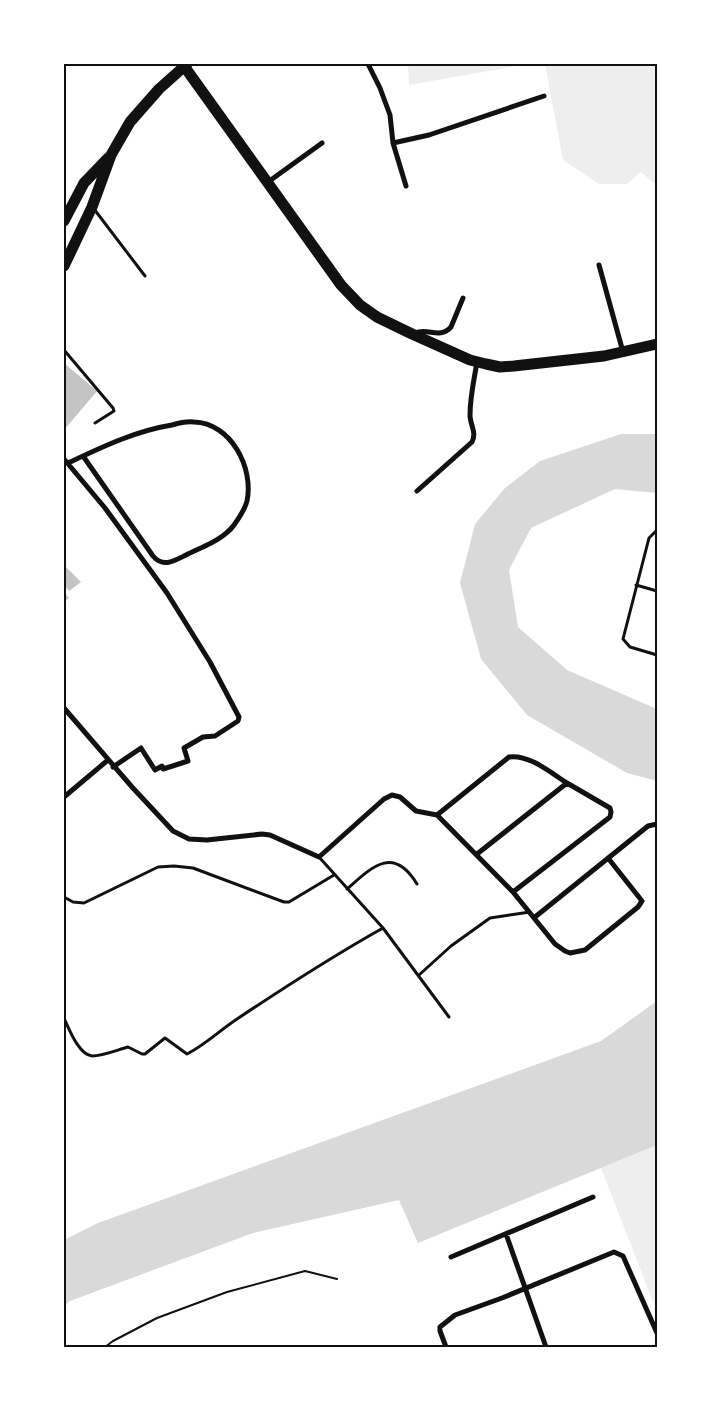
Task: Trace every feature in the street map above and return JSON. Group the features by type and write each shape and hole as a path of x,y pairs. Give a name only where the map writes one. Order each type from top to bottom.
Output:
{"main road":[{"path":"64,266 92,206 111,155 130,122 159,89 186,65 341,285 360,305 371,313 412,334 477,362 500,367 604,356 657,344"},
{"path":"64,221 84,184 111,155"}],"street":[{"path":"368,64 380,88 390,115 392,143 406,186"},
{"path":"392,143 429,135 544,96"},
{"path":"268,182 322,143"},
{"path":"599,265 623,353"},
{"path":"412,334 421,330 438,334 448,330 463,298"},
{"path":"417,491 472,442 474,432 470,419 470,404 477,362"},
{"path":"83,456 152,556 163,564 184,556 226,534 243,511 247,501 248,481 241,456 225,435 207,423 194,422 152,428 66,461 105,508 167,593 210,662 238,714 238,721 215,736 203,737 184,748 188,761 163,770 162,766 155,770 141,748 114,767"},
{"path":"64,708 114,767 173,831 189,839 207,840 262,834 270,835 319,857 384,800 392,795 400,797 416,811 437,815 514,892 555,944 565,951 579,952 592,944 638,907 642,901 608,858"},
{"path":"437,815 509,758 515,756 530,761 610,808 610,817 514,892"},
{"path":"64,798 108,760"},
{"path":"477,854 566,783"},
{"path":"535,917 648,826 657,824"},
{"path":"451,1257 593,1197"},
{"path":"506,1234 546,1347"},
{"path":"446,1347 440,1327 455,1315 614,1252 623,1256 657,1333"}],"lane":[{"path":"92,206 145,276"},
{"path":"64,350 113,408 112,414 96,423"},
{"path":"657,530 649,538 623,639 630,647 657,656"},
{"path":"636,585 657,592"},
{"path":"319,857 383,928 449,1017"},
{"path":"347,889 370,869 378,864 386,863 402,866 410,873 417,884"},
{"path":"64,898 78,904 84,903 158,867 174,866 193,868 284,902 289,902 334,874"},
{"path":"419,975 450,946 490,918 531,912"},
{"path":"64,1018 80,1049 85,1054 93,1056 128,1047 145,1054 164,1038 187,1054 204,1045 206,1040 226,1026 320,964 383,928"}],"path":[{"path":"105,1347 157,1318 227,1292 305,1272 337,1278"}],"shaded area":[{"path":"408,64 528,64 409,85"},
{"path":"545,64 657,64 657,186 641,172 627,184 599,184 563,160"},
{"path":"621,434 657,434 657,493 615,489 531,528 509,570 518,627 567,670 657,709 657,781 627,773 527,715 481,659 460,583 475,524 505,488 540,461"},
{"path":"657,1001 657,1145 418,1243 399,1200 253,1233 70,1301 64,1306 64,1240 98,1223 601,1041"},
{"path":"657,1145 657,1312 601,1168"}],"building":[{"path":"65,364 97,391 64,430 64,366"},
{"path":"66,567 81,582 69,591 64,585 64,569"},
{"path":"64,592 69,598 64,602"}]}
